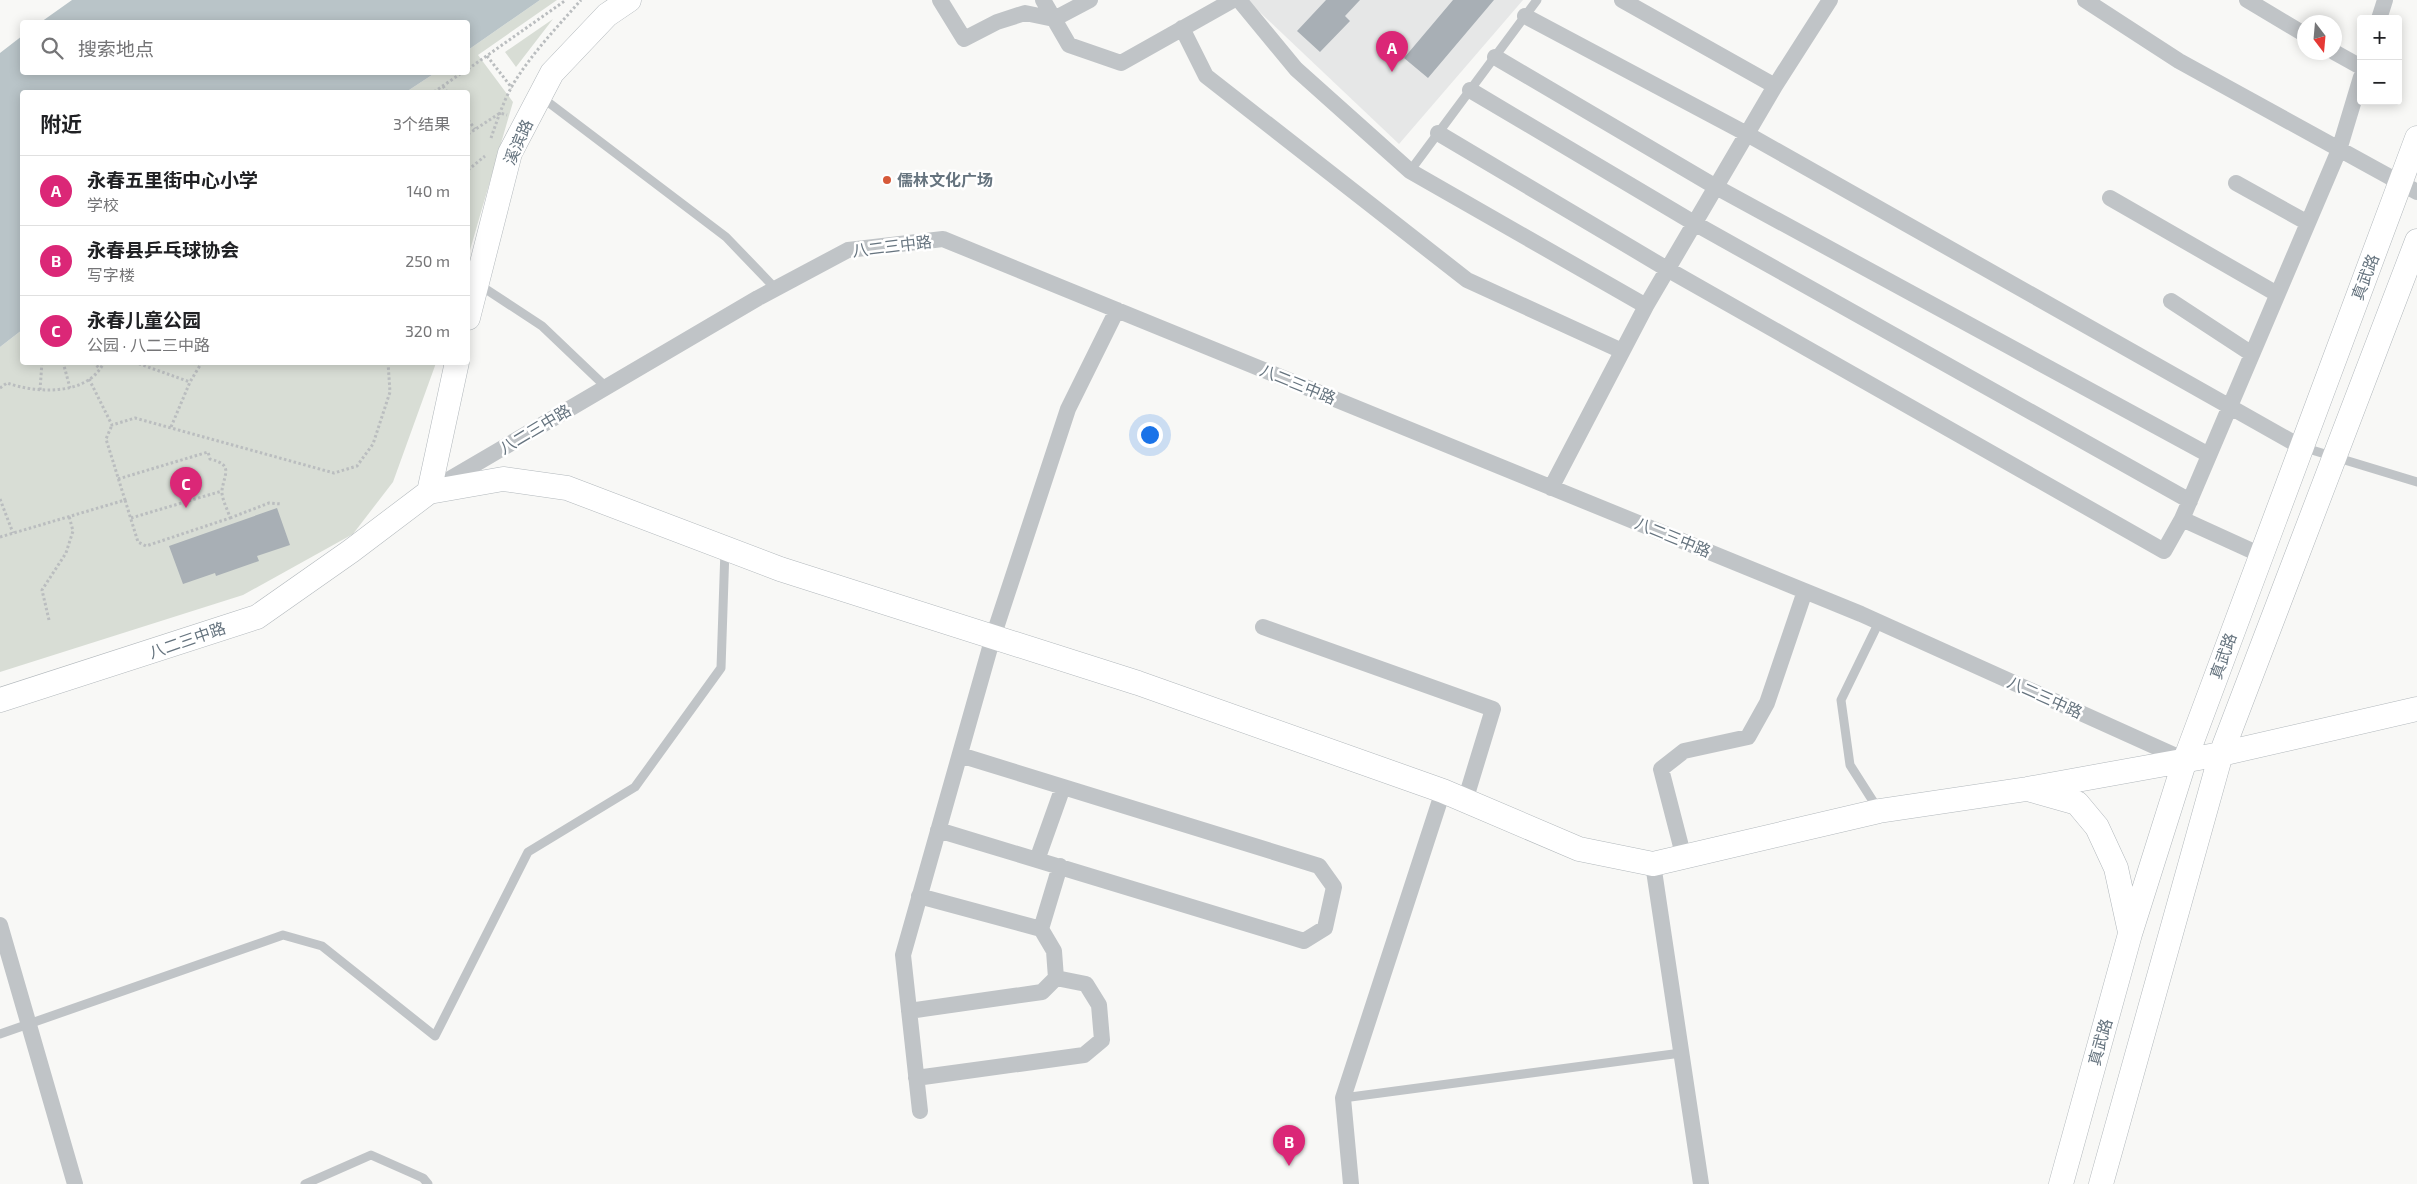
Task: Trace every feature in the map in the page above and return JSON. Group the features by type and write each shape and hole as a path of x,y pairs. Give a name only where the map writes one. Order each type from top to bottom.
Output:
{"main road":[{"name":"溪滨路","path":"470,310 510,153 552,73 607,15 629,0"},
{"name":"真武路","path":"2060,1184 2130,934 2185,760 2301,447 2408,188 2417,138"},
{"name":"真武路","path":"2101,1184 2221,754 2417,241"},
{"path":"429,492 456,365"},
{"name":"八二三中路","path":"0,700 257,617 351,551 429,492 503,478 567,488 780,569 1138,683 1443,791 1579,849 1653,864 1879,811 2027,789 2221,754 2417,709"},
{"path":"2027,789 2077,803 2097,827 2116,868 2130,934"}],"street":[{"path":"940,0 964,39 997,22 1025,13 1054,19 1090,0"},
{"path":"1043,0 1069,45 1121,63 1232,0"},
{"path":"1239,0 1296,69 1410,171 1646,306"},
{"path":"1622,0 1775,86"},
{"path":"1551,488 1622,350 1667,269 1775,86 1830,0"},
{"path":"2085,0 2180,60 2408,188"},
{"path":"2247,0 2297,30"},
{"path":"2380,15 2385,0"},
{"path":"1525,16 1747,134 2301,447"},
{"path":"1182,28 1206,76 1467,280 1622,350"},
{"path":"2342,56 2357,65"},
{"path":"1495,57 1716,187 2209,455"},
{"path":"1438,133 1667,269 2164,551 2190,501 2339,150 2357,89"},
{"path":"1470,90 1694,224 2190,501"},
{"path":"2236,183 2308,222"},
{"path":"2110,198 2277,294"},
{"name":"八二三中路","path":"429,492 775,288 848,250 943,239 1879,622 2185,760"},
{"path":"2171,301 2252,354"},
{"path":"920,1111 902,955 993,637 1068,409 1117,310"},
{"path":"2182,519 2261,554"},
{"path":"1684,858 1661,770 1684,751 1748,737 1767,703 1805,591"},
{"path":"1263,627 1493,709 1465,801"},
{"path":"938,830 1304,941 1325,928 1334,887 1320,866 960,755"},
{"path":"1037,860 1063,787"},
{"path":"1350,1184 1343,1098 1443,791"},
{"path":"1653,864 1701,1184"},
{"path":"1041,930 1060,866"},
{"path":"909,1011 1042,992 1056,978 1054,951 1041,930 919,896"},
{"path":"0,925 75,1184"},
{"path":"916,1078 1084,1055 1102,1040 1099,1005 1086,984 1056,978"}],"lane":[{"path":"1410,171 1537,0"},
{"path":"540,96 726,237 775,288"},
{"path":"477,283 542,326 606,387"},
{"path":"2301,447 2417,482"},
{"path":"0,1034 283,935 322,946 435,1036 528,852 635,787 721,668 725,548"},
{"path":"1879,622 1841,700 1850,765 1879,811"},
{"path":"1343,1098 1681,1053"},
{"path":"305,1184 372,1155 423,1178 428,1184"}],"path":[{"path":"470,68 566,0"},
{"path":"487,56 512,88"},
{"path":"437,90 458,75"},
{"path":"442,86 445,90"},
{"path":"470,133 500,113 527,120"},
{"path":"490,140 500,113"},
{"path":"470,123 475,129"},
{"path":"470,168 484,158 488,149"},
{"path":"40,390 42,365"},
{"path":"64,365 70,388"},
{"path":"96,365 101,369"},
{"path":"0,388 7,383 26,390 60,390 70,388 89,379 101,369 103,365"},
{"path":"142,365 190,382"},
{"path":"171,426 190,382 200,365"},
{"path":"112,424 135,418 171,426 334,473 357,466 373,444 390,392 388,365"},
{"path":"89,379 112,424 106,439 138,542 146,546 269,503 282,504"},
{"path":"118,479 208,452 210,460 221,462 226,468 226,478 222,491 230,518"},
{"path":"130,518 222,491"},
{"path":"0,499 13,533"},
{"path":"0,536 125,500"},
{"path":"49,620 42,590 66,553 73,532 69,516"}],"shaded area":[{"path":"72,0 540,0 470,49 470,20 44,20"},
{"path":"540,0 557,0 478,55 513,102 470,250 470,90 409,90 432,75 470,75 470,49"},
{"path":"1247,0 1523,0 1399,144"},
{"path":"553,19 516,67 505,52"},
{"path":"20,38 20,75 432,75 409,90 20,90 20,332 0,347 0,53"},
{"path":"20,332 20,365 435,365 393,482 353,534 243,595 0,672 0,347"}],"building":[{"path":"1326,0 1360,0 1345,16 1350,21 1320,52 1297,31"},
{"path":"1453,0 1494,0 1428,78 1404,58"},
{"path":"277,508 290,545 257,556 259,561 216,576 215,573 183,584 169,546"}],"place":[{"name":"永春五里街中心小学","path":"1392,72"},
{"name":"儒林文化广场","path":"887,180"},
{"name":"永春儿童公园","path":"186,508"},
{"name":"永春县乒乓球协会","path":"1289,1166"}]}
